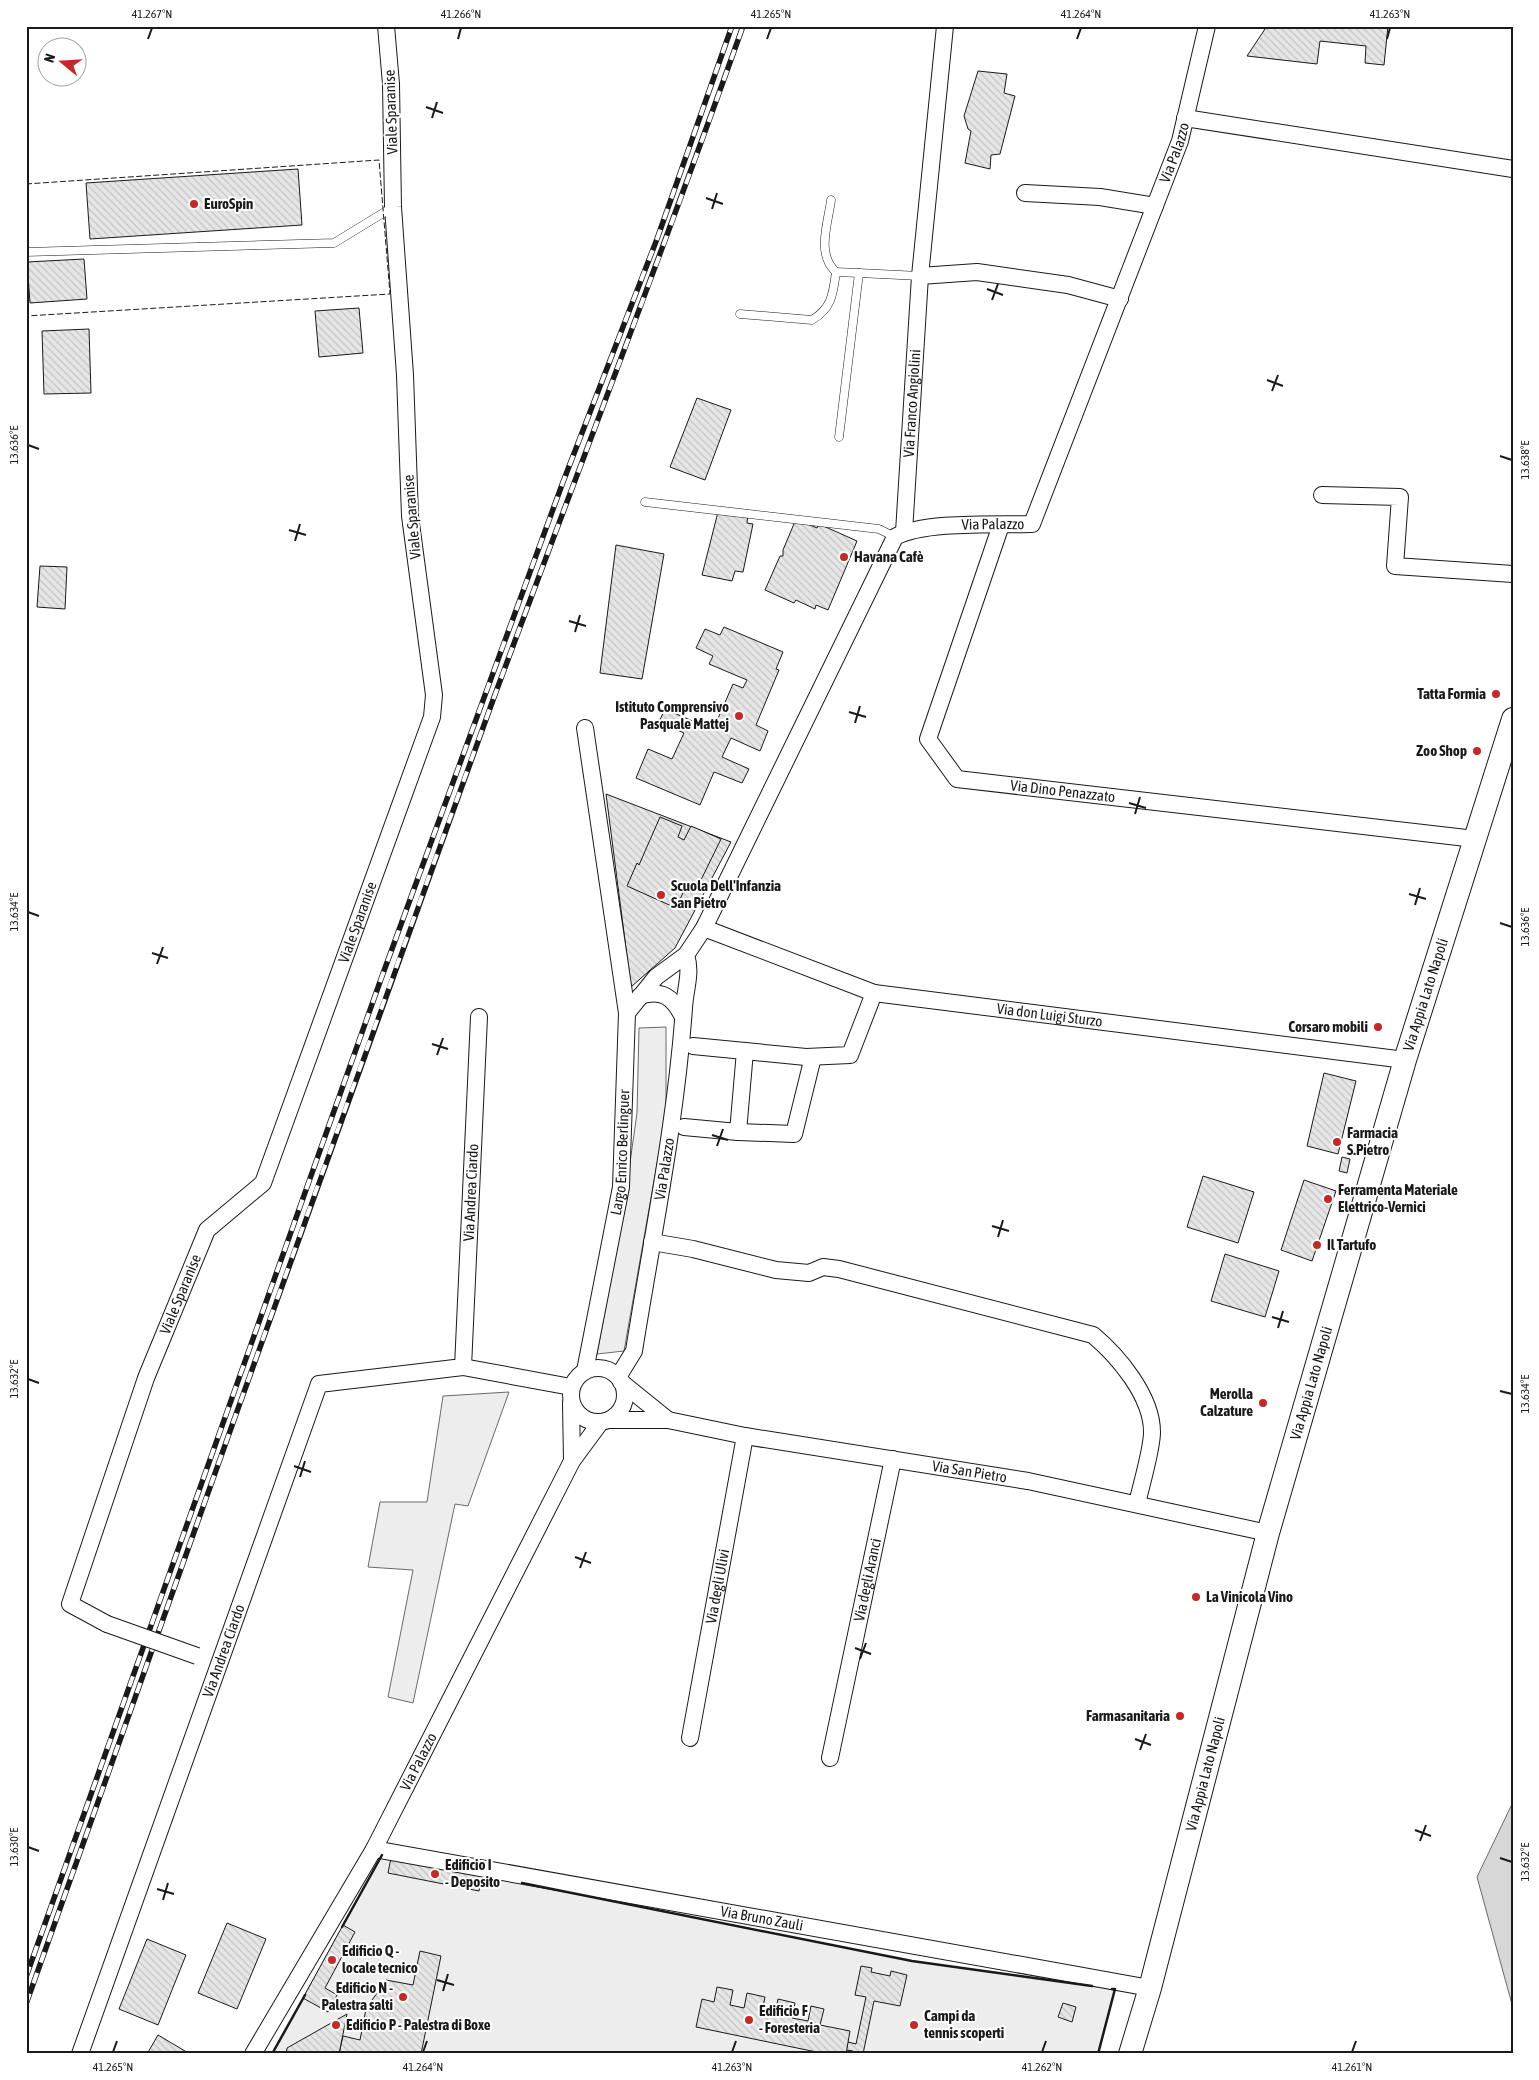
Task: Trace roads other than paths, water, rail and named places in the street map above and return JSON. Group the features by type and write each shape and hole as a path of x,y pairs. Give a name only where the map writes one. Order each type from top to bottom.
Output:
{"street":[{"name":"Viale Sparanise","path":"220,1666 107,1624 70,1604 146,1378 207,1230 263,1183 432,717 434,695 410,516 405,375 393,207 391,84 386,26"},
{"name":"Via Franco Angiolini","path":"900,534 920,276 945,26"},
{"name":"Via Palazzo","path":"900,534 942,527 1032,524 1180,141 1207,26"},
{"path":"1184,118 1513,169"},
{"path":"1025,193 1100,197 1155,206"},
{"path":"920,276 977,272 1068,285 1120,299"},
{"path":"1322,495 1400,497 1395,566 1513,574"},
{"name":"Via Dino Penazzato","path":"1002,525 928,739 957,779 1475,839"},
{"path":"627,1013 656,977 686,955 704,928 900,534"},
{"name":"Via Appia Lato Napoli","path":"1130,2054 1150,1988 1268,1533 1405,1060 1513,719"},
{"name":"Largo Enrico Berlinguer","path":"585,728 627,1013 621,1187 585,1371"},
{"name":"Via don Luigi Sturzo","path":"704,928 874,992 1405,1060"},
{"name":"Via Palazzo","path":"619,1379 634,1352 652,1242 679,1065 690,965 686,955"},
{"path":"693,1046 813,1057 850,1056 874,992"},
{"path":"640,996 651,993 664,994 677,1004 683,1017"},
{"name":"Via Andrea Ciardo","path":"462,1367 479,1017"},
{"path":"738,1132 745,1051"},
{"path":"684,1127 738,1132 794,1134 813,1057"},
{"path":"652,1242 693,1249 776,1270 809,1273 823,1267 839,1269 1093,1335 1112,1351 1126,1368 1146,1404 1152,1432 1137,1504"},
{"name":"Via Andrea Ciardo","path":"80,2054 220,1666 319,1384 462,1367 571,1395"},
{"path":"598,1368 609,1370 619,1379 624,1390 624,1403 618,1414 605,1421 584,1419 578,1414 571,1395 579,1375 585,1371 598,1368"},
{"name":"Via San Pietro","path":"619,1379 668,1420"},
{"name":"Via Palazzo","path":"571,1395 572,1461"},
{"name":"Via San Pietro","path":"605,1421 668,1420 745,1436 1028,1481 1268,1533"},
{"name":"Via Palazzo","path":"252,2054 374,1849 572,1461 605,1421"},
{"name":"Via degli Ulivi","path":"690,1738 745,1436"},
{"name":"Via degli Aranci","path":"830,1758 893,1459"},
{"name":"Via Bruno Zauli","path":"374,1849 1150,1988"}],"lane":[{"path":"831,200 824,252 831,267 836,272 920,276"},
{"path":"26,252 334,243 393,207"},
{"path":"740,314 812,320 826,310 836,272"},
{"path":"839,437 859,273"},
{"path":"645,502 879,529 900,534"}],"railway":[{"path":"26,1977 381,979 563,482 657,239 732,26"},
{"path":"26,2004 493,700 682,195 743,26"}],"place":[{"name":"EuroSpin","path":"194,204"},
{"name":"Havana Cafè","path":"844,557"},
{"name":"Tatta Formia","path":"1496,694"},
{"name":"Istituto Comprensivo Pasquale Mattej","path":"739,716"},
{"name":"Zoo Shop","path":"1477,751"},
{"name":"Scuola Dell'Infanzia San Pietro","path":"661,895"},
{"name":"Corsaro mobili","path":"1378,1027"},
{"name":"Farmacia S.Pietro","path":"1337,1142"},
{"name":"Ferramenta Materiale Elettrico-Vernici","path":"1328,1199"},
{"name":"Il Tartufo","path":"1317,1245"},
{"name":"Merolla Calzature","path":"1263,1403"},
{"name":"La Vinicola Vino","path":"1196,1597"},
{"name":"Farmasanitaria","path":"1180,1716"},
{"name":"Edificio I - Deposito","path":"435,1874"},
{"name":"Edificio Q - locale tecnico","path":"332,1960"},
{"name":"Edificio N - Palestra salti","path":"403,1997"},
{"name":"Edificio F - Foresteria","path":"749,2020"},
{"name":"Edificio P - Palestra di Boxe","path":"336,2025"},
{"name":"Campi da tennis scoperti","path":"914,2025"}]}
